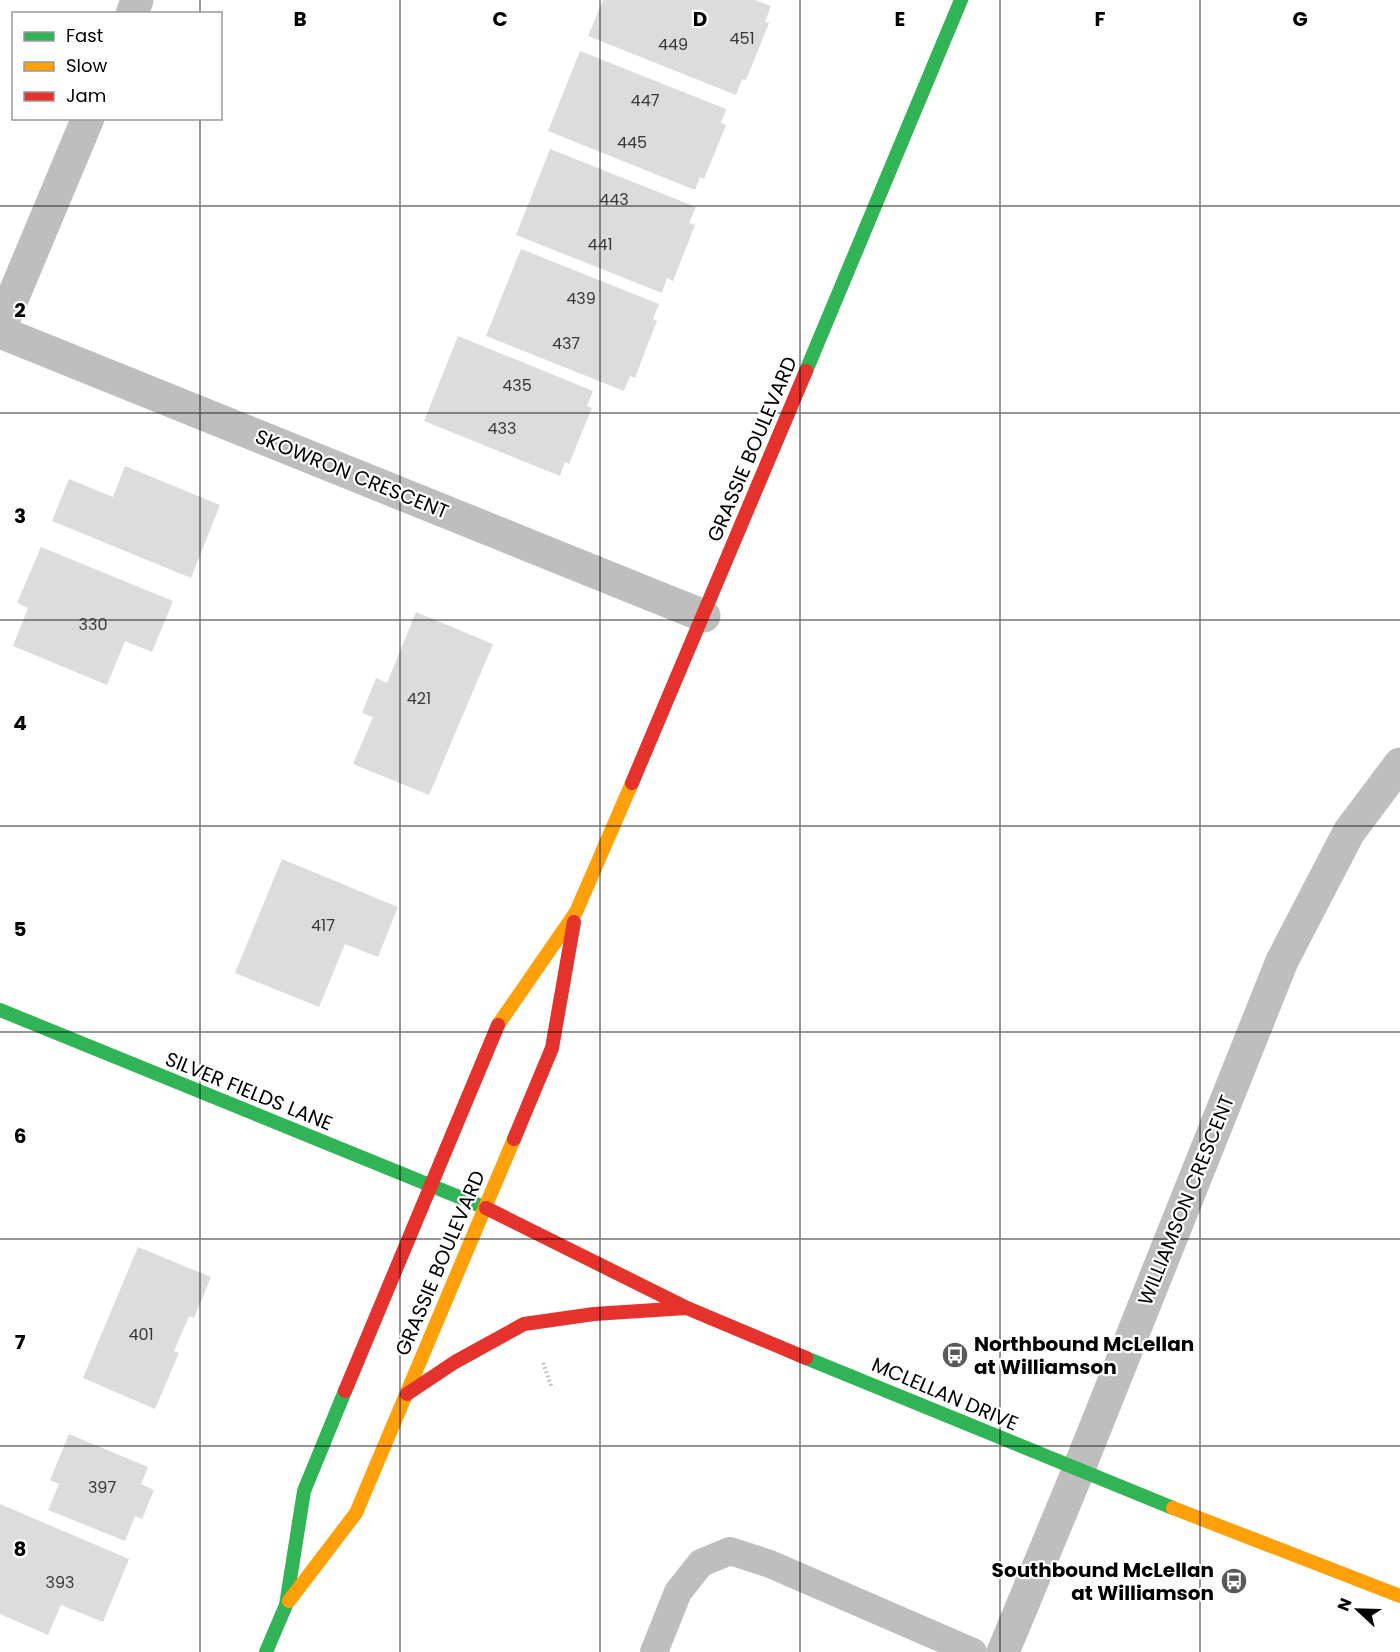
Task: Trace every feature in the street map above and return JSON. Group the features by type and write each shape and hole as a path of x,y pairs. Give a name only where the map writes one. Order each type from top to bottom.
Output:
{"main road":[{"name":"GRASSIE BOULEVARD","path":"266,1652 286,1605 304,1491 430,1186 497,1027 576,912 704,616 962,0"},
{"name":"GRASSIE BOULEVARD","path":"286,1605 356,1513 552,1048 576,912"},
{"name":"SILVER FIELDS LANE","path":"0,1010 484,1207"},
{"name":"MCLELLAN DRIVE","path":"484,1207 687,1308 1078,1471 1400,1596"},
{"path":"407,1394 455,1362 525,1324 594,1314 687,1308"}],"street":[{"path":"0,330 87,120"},
{"name":"SKOWRON CRESCENT","path":"0,330 704,616"},
{"name":"WILLIAMSON CRESCENT","path":"1003,1652 1282,961 1349,832 1400,764"}],"lane":[{"path":"654,1652 678,1592 701,1563 730,1551 770,1564 973,1652"}],"path":[{"path":"540,1355 552,1388"}],"building":[{"path":"603,0 755,0 771,6 765,22 769,23 746,80 742,79 736,95 588,36"},
{"path":"580,51 726,109 721,123 726,125 704,179 700,177 695,190 548,131"},
{"path":"550,149 696,207 689,223 695,225 673,281 667,278 662,293 516,235"},
{"path":"521,249 659,304 653,319 657,321 635,378 630,376 624,391 486,336"},
{"path":"458,336 593,391 587,406 592,408 569,464 565,462 560,476 424,421"},
{"path":"125,466 220,505 191,578 52,521 69,479 113,497"},
{"path":"41,547 173,601 152,652 125,641 107,685 13,646 28,608 17,603"},
{"path":"416,612 493,644 429,795 353,764 373,717 362,713 376,678 387,683"},
{"path":"282,859 398,907 378,957 345,944 319,1007 235,973"},
{"path":"138,1247 211,1277 194,1318 189,1316 174,1351 179,1353 155,1409 83,1378"},
{"path":"69,1434 148,1467 141,1484 154,1490 142,1519 135,1516 125,1541 48,1510 59,1484 50,1480"},
{"path":"0,1504 129,1559 103,1622 61,1605 48,1635 0,1614"}],"traffic: fast":[{"path":"806,371 961,0"},
{"path":"0,1010 486,1208"},
{"path":"806,1358 1173,1508"},
{"path":"266,1652 286,1605 304,1491 345,1391"}],"traffic: slow":[{"path":"498,1025 576,912 632,783"},
{"path":"289,1601 356,1513 514,1139"},
{"path":"1173,1508 1400,1596"}],"traffic: jam":[{"path":"632,783 806,371"},
{"path":"514,1139 552,1048 574,922"},
{"path":"345,1391 498,1025"},
{"path":"486,1208 687,1308 806,1358"},
{"path":"407,1394 455,1362 524,1324 594,1314 686,1308"}],"place":[{"name":"Northbound McLellan at Williamson","path":"955,1355"},
{"name":"Southbound McLellan at Williamson","path":"1234,1581"}]}
